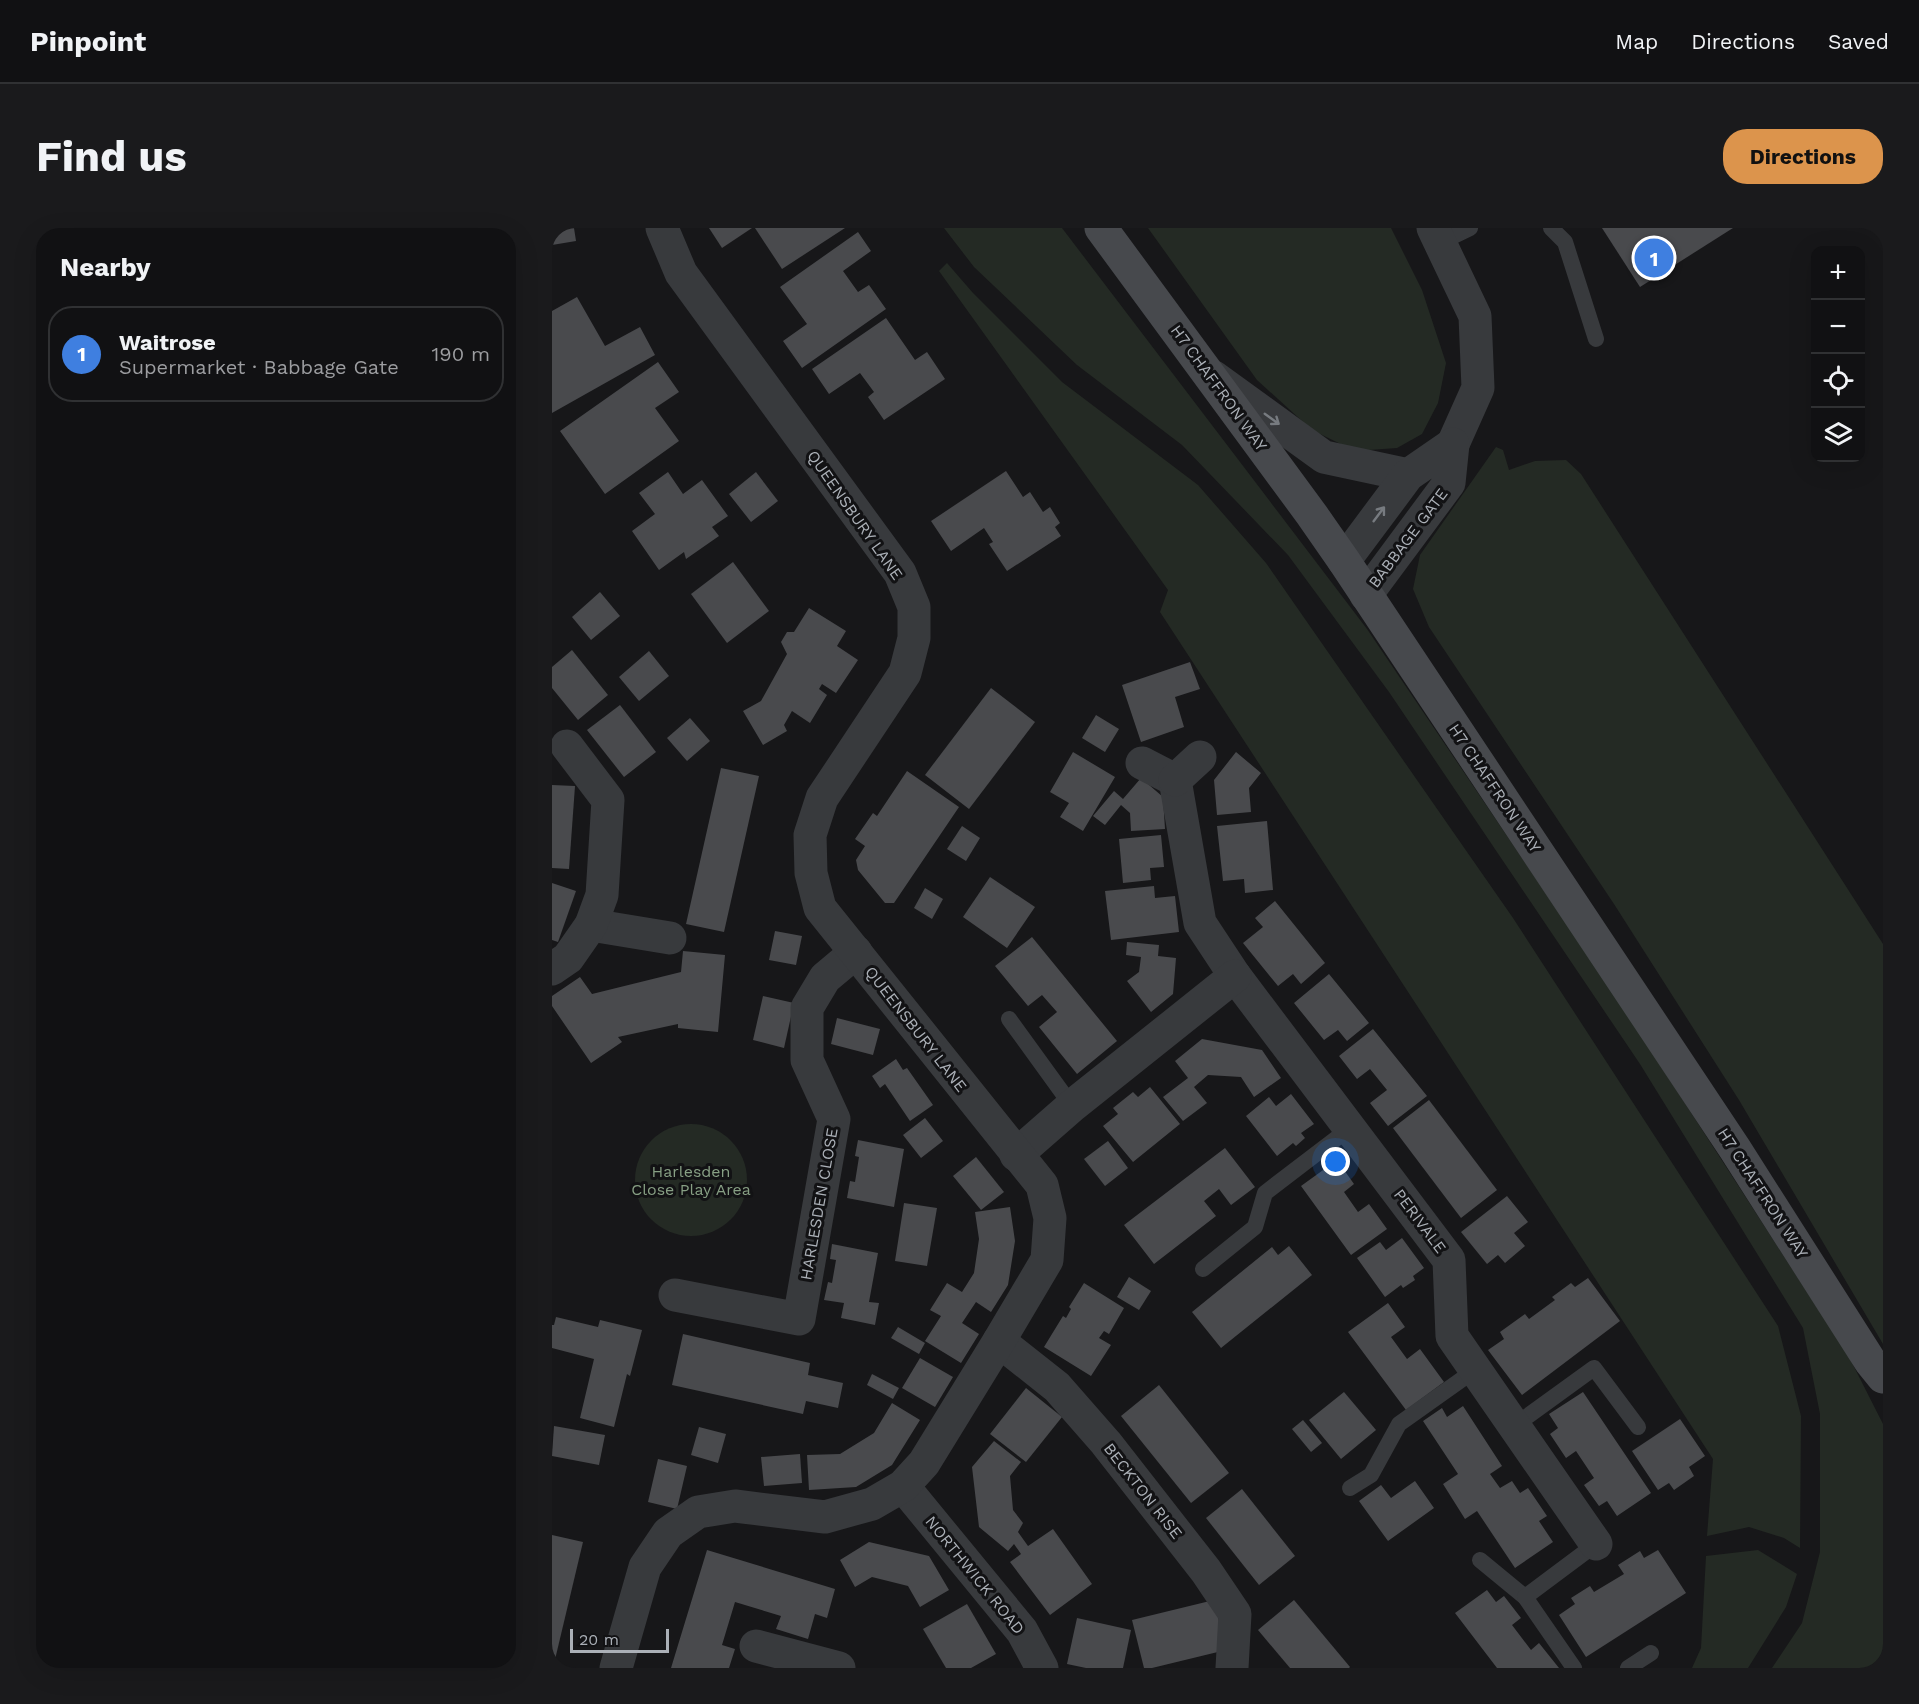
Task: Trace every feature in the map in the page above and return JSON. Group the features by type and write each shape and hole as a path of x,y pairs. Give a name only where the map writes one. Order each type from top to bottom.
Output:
{"street":[{"name":"QUEENSBURY LANE","path":"616,1668 645,1567 668,1533 698,1512 735,1506 825,1517 872,1504 903,1486 924,1463 1047,1260 1050,1218 1042,1185 820,908 811,873 810,835 822,798 905,673 914,638 914,608 900,573 681,273 662,228"},
{"name":"H7 CHAFFRON WAY","path":"1101,228 1344,561 1736,1149 1877,1369 1883,1391"},
{"name":"BABBAGE GATE","path":"1366,595 1449,483 1453,444 1478,388 1474,316 1437,235"},
{"path":"1208,372 1324,457 1408,476"},
{"name":"BABBAGE GATE","path":"1344,561 1408,476 1453,444"},
{"path":"552,969 568,958 591,925 602,895 608,800 567,746"},
{"path":"1142,763 1175,780 1200,757"},
{"name":"PERIVALE","path":"1175,780 1200,923 1235,976 1449,1260 1452,1336 1596,1544"},
{"path":"591,925 670,938"},
{"name":"HARLESDEN CLOSE","path":"675,1295 799,1319 834,1119 807,1060 807,1008 825,978 856,952"},
{"path":"1016,1155 1072,1106 1235,976"},
{"name":"BECKTON RISE","path":"999,1341 1057,1387 1083,1416 1206,1571 1235,1614 1233,1668"},
{"name":"NORTHWICK ROAD","path":"903,1486 1022,1631 1042,1668"},
{"path":"756,1646 839,1668"}],"lane":[{"path":"1437,235 1470,228"},
{"path":"1551,228 1565,242 1596,339"},
{"path":"1009,1019 1072,1106"},
{"path":"1203,1269 1255,1227 1265,1192 1350,1128"},
{"path":"1514,1426 1594,1368 1638,1427"},
{"path":"1350,1488 1371,1475 1398,1424 1475,1370"},
{"path":"1525,1597 1596,1544"},
{"path":"1480,1560 1525,1597 1574,1668"},
{"path":"1628,1668 1651,1653"}],"green space":[{"path":"944,228 1062,228 1367,629 1622,1006 1849,1357 1883,1424 1883,1668 1772,1668 1802,1623 1820,1552 1820,1414 1803,1328 1640,1064 1389,692 1288,555 1182,445 1077,365 974,267"},
{"path":"1148,228 1391,228 1422,290 1446,363 1438,403 1422,434 1397,448 1355,451 1312,430 1257,380"},
{"path":"947,263 973,293 1062,382 1198,485 1266,563 1513,918 1778,1326 1801,1416 1800,1548 1784,1538 1749,1527 1707,1536 1713,1459 1160,612 1168,590 939,271"},
{"path":"1496,447 1503,450 1509,470 1535,461 1566,460 1581,474 1883,944 1883,1344 1739,1100 1614,904 1429,627 1413,589 1420,555"},
{"name":"Harlesden Close Play Area","path":"691,1124 712,1129 730,1141 742,1159 747,1180 742,1201 730,1219 712,1231 691,1236 670,1231 652,1219 640,1201 635,1180 640,1159 652,1141 670,1129"},
{"path":"1758,1550 1797,1574 1786,1607 1748,1668 1692,1668 1701,1648 1706,1556"}],"building":[{"path":"552,228 574,228 576,241 552,245"},
{"path":"709,228 752,228 722,248"},
{"path":"755,228 845,228 782,269"},
{"path":"1602,228 1733,228 1640,287"},
{"path":"858,232 871,251 843,271 858,292 869,285 886,309 802,368 783,341 807,324 780,287"},
{"path":"577,297 605,346 640,327 655,355 552,413 552,311"},
{"path":"886,318 915,360 927,352 945,379 884,420 868,397 874,392 860,373 829,394 812,369"},
{"path":"658,362 679,392 655,408 679,441 605,494 560,431"},
{"path":"1006,471 1023,497 1030,492 1043,512 1050,507 1060,523 1055,527 1061,536 1007,571 989,544 993,542 984,528 951,551 931,521"},
{"path":"668,472 683,494 702,480 728,516 712,527 719,536 686,559 684,552 659,570 632,531 655,514 639,493"},
{"path":"756,472 778,501 751,522 729,494"},
{"path":"733,562 769,611 727,643 691,594"},
{"path":"600,592 620,616 591,640 572,617"},
{"path":"809,608 846,631 837,646 858,660 836,693 822,684 819,689 827,695 810,723 792,711 784,725 787,731 763,745 743,711 761,701 787,654 781,642 787,632 794,632"},
{"path":"572,650 608,695 578,720 552,688 552,667"},
{"path":"649,651 669,676 639,701 619,677"},
{"path":"1190,662 1200,689 1175,697 1184,727 1141,742 1122,685"},
{"path":"991,688 1035,722 969,809 925,775"},
{"path":"620,705 656,752 624,777 587,730"},
{"path":"1096,715 1119,729 1105,752 1082,738"},
{"path":"690,718 710,741 687,761 667,738"},
{"path":"1073,752 1115,777 1083,831 1060,817 1069,803 1050,792"},
{"path":"1236,752 1261,773 1249,788 1251,812 1217,815 1214,780"},
{"path":"721,768 759,776 724,932 686,924"},
{"path":"907,771 959,807 894,903 885,903 858,870 856,860 865,846 855,839 873,813 877,816"},
{"path":"1141,778 1163,797 1165,829 1131,831 1130,813 1121,805 1105,825 1093,816 1114,791 1123,799"},
{"path":"552,785 575,786 569,869 552,868"},
{"path":"1267,821 1273,890 1245,893 1244,879 1223,881 1217,826"},
{"path":"962,826 980,838 966,861 947,849"},
{"path":"1161,835 1164,867 1150,868 1151,880 1123,883 1119,839"},
{"path":"990,877 1035,907 1007,948 963,917"},
{"path":"552,883 576,891 558,942 552,940"},
{"path":"1154,886 1155,898 1175,896 1179,932 1111,940 1105,891"},
{"path":"925,888 943,899 932,919 914,908"},
{"path":"1275,901 1325,963 1301,984 1293,974 1278,986 1243,943 1263,927 1255,918"},
{"path":"775,931 802,936 796,965 769,960"},
{"path":"1032,937 1117,1041 1077,1074 1039,1027 1057,1012 1042,995 1028,1006 995,966"},
{"path":"1127,942 1159,945 1158,956 1176,958 1173,994 1151,1012 1127,981 1139,972 1141,957 1126,955"},
{"path":"683,951 725,955 718,1032 678,1028 678,1024 618,1037 622,1042 591,1063 552,1006 552,996 580,977 592,994 681,972"},
{"path":"1329,974 1369,1023 1347,1041 1338,1030 1324,1040 1294,1003"},
{"path":"763,996 794,1003 784,1048 753,1040"},
{"path":"837,1018 880,1029 873,1055 831,1044"},
{"path":"1373,1029 1427,1096 1388,1126 1370,1103 1387,1090 1370,1069 1357,1079 1339,1056"},
{"path":"1202,1039 1262,1050 1281,1078 1254,1097 1241,1077 1208,1075 1194,1087 1207,1103 1183,1121 1163,1097 1188,1078 1175,1061"},
{"path":"896,1059 903,1070 907,1068 933,1105 910,1121 885,1084 880,1088 872,1076"},
{"path":"1150,1087 1180,1124 1133,1162 1103,1126 1118,1114 1113,1108 1133,1092 1138,1097"},
{"path":"1291,1094 1314,1124 1301,1133 1305,1138 1296,1146 1293,1143 1277,1156 1246,1116 1269,1097 1276,1106"},
{"path":"1429,1100 1497,1190 1461,1218 1393,1128"},
{"path":"925,1118 943,1141 921,1158 903,1135"},
{"path":"858,1140 904,1149 894,1207 847,1198 850,1181 855,1182 859,1157 855,1156"},
{"path":"1108,1141 1128,1168 1105,1186 1084,1159"},
{"path":"1225,1148 1255,1187 1231,1205 1219,1189 1204,1201 1216,1216 1154,1264 1124,1225"},
{"path":"976,1157 1004,1192 981,1210 953,1176"},
{"path":"1337,1160 1354,1184 1344,1192 1358,1212 1369,1204 1387,1229 1351,1255 1301,1186"},
{"path":"1507,1196 1528,1222 1514,1233 1525,1246 1505,1263 1498,1255 1487,1264 1461,1232"},
{"path":"904,1203 937,1208 927,1266 895,1261"},
{"path":"1010,1207 1015,1241 1008,1285 991,1312 976,1302 962,1323 979,1334 961,1363 925,1341 941,1316 930,1310 947,1283 962,1292 974,1273 979,1239 975,1212"},
{"path":"1402,1238 1424,1268 1413,1276 1415,1280 1403,1288 1401,1285 1385,1297 1357,1258 1380,1242 1386,1250"},
{"path":"832,1244 878,1253 869,1302 879,1303 875,1325 841,1318 844,1303 824,1300 828,1282 832,1283 836,1260 830,1259"},
{"path":"1289,1246 1312,1275 1221,1348 1192,1312 1272,1247 1278,1255"},
{"path":"1129,1277 1151,1291 1139,1310 1117,1297"},
{"path":"1588,1278 1620,1321 1522,1395 1488,1350 1504,1339 1500,1332 1525,1314 1529,1319 1555,1300 1552,1297 1571,1283 1575,1287"},
{"path":"1084,1283 1124,1308 1109,1334 1104,1331 1099,1338 1111,1345 1091,1376 1044,1347 1063,1316 1066,1318 1071,1309 1069,1307"},
{"path":"1388,1303 1405,1327 1391,1337 1407,1359 1420,1349 1444,1382 1406,1410 1348,1332"},
{"path":"556,1317 598,1327 600,1320 642,1330 630,1376 627,1374 614,1427 580,1418 594,1359 552,1348 552,1325"},
{"path":"898,1327 925,1343 919,1354 891,1338"},
{"path":"683,1334 810,1363 808,1375 843,1383 838,1408 806,1401 803,1414 672,1385"},
{"path":"920,1358 953,1377 935,1407 902,1388"},
{"path":"872,1374 899,1388 893,1399 867,1385"},
{"path":"1159,1385 1229,1473 1191,1503 1121,1416"},
{"path":"1026,1388 1062,1417 1026,1462 990,1434"},
{"path":"1344,1392 1376,1430 1341,1459 1309,1420"},
{"path":"1583,1392 1651,1493 1617,1516 1607,1501 1599,1506 1584,1485 1594,1478 1576,1451 1566,1458 1550,1434 1558,1428 1549,1414"},
{"path":"892,1403 920,1420 892,1465 856,1487 809,1490 807,1455 840,1454 874,1433"},
{"path":"1463,1406 1502,1466 1490,1474 1500,1488 1512,1481 1520,1493 1528,1488 1547,1516 1539,1521 1553,1542 1515,1568 1477,1511 1465,1519 1443,1484 1458,1474 1423,1421 1442,1408 1447,1417"},
{"path":"1680,1419 1705,1456 1689,1467 1694,1476 1674,1490 1669,1483 1658,1490 1632,1451"},
{"path":"1303,1420 1322,1443 1311,1452 1292,1429"},
{"path":"554,1426 605,1435 599,1465 552,1456"},
{"path":"699,1427 726,1434 718,1463 691,1455"},
{"path":"994,1441 1021,1462 1010,1476 1013,1510 1023,1523 1018,1532 1028,1546 1053,1529 1092,1584 1050,1615 1010,1562 1021,1554 1014,1544 1008,1551 979,1527 972,1467"},
{"path":"800,1454 802,1483 764,1486 761,1457"},
{"path":"658,1459 687,1466 677,1509 648,1502"},
{"path":"1415,1481 1434,1508 1388,1541 1359,1501 1381,1485 1391,1498"},
{"path":"1242,1489 1295,1556 1259,1585 1206,1518"},
{"path":"552,1535 583,1542 553,1668 552,1668"},
{"path":"869,1542 929,1556 949,1590 920,1607 908,1586 872,1577 855,1587 840,1560"},
{"path":"707,1550 835,1589 827,1618 815,1614 808,1639 776,1629 781,1616 735,1602 722,1645 735,1649 729,1668 671,1668"},
{"path":"1658,1550 1686,1593 1586,1657 1559,1615 1575,1604 1571,1598 1590,1586 1594,1592 1624,1574 1618,1565 1640,1551 1644,1558"},
{"path":"1487,1590 1496,1602 1504,1596 1521,1618 1512,1625 1531,1650 1539,1643 1559,1668 1497,1668 1455,1613"},
{"path":"1214,1600 1226,1650 1144,1668 1132,1620"},
{"path":"1294,1600 1349,1668 1290,1668 1258,1630"},
{"path":"967,1604 996,1654 971,1668 946,1668 923,1629"},
{"path":"1077,1618 1131,1630 1123,1668 1086,1668 1067,1664"}],"place":[{"name":"Waitrose","path":"1654,258"}]}
